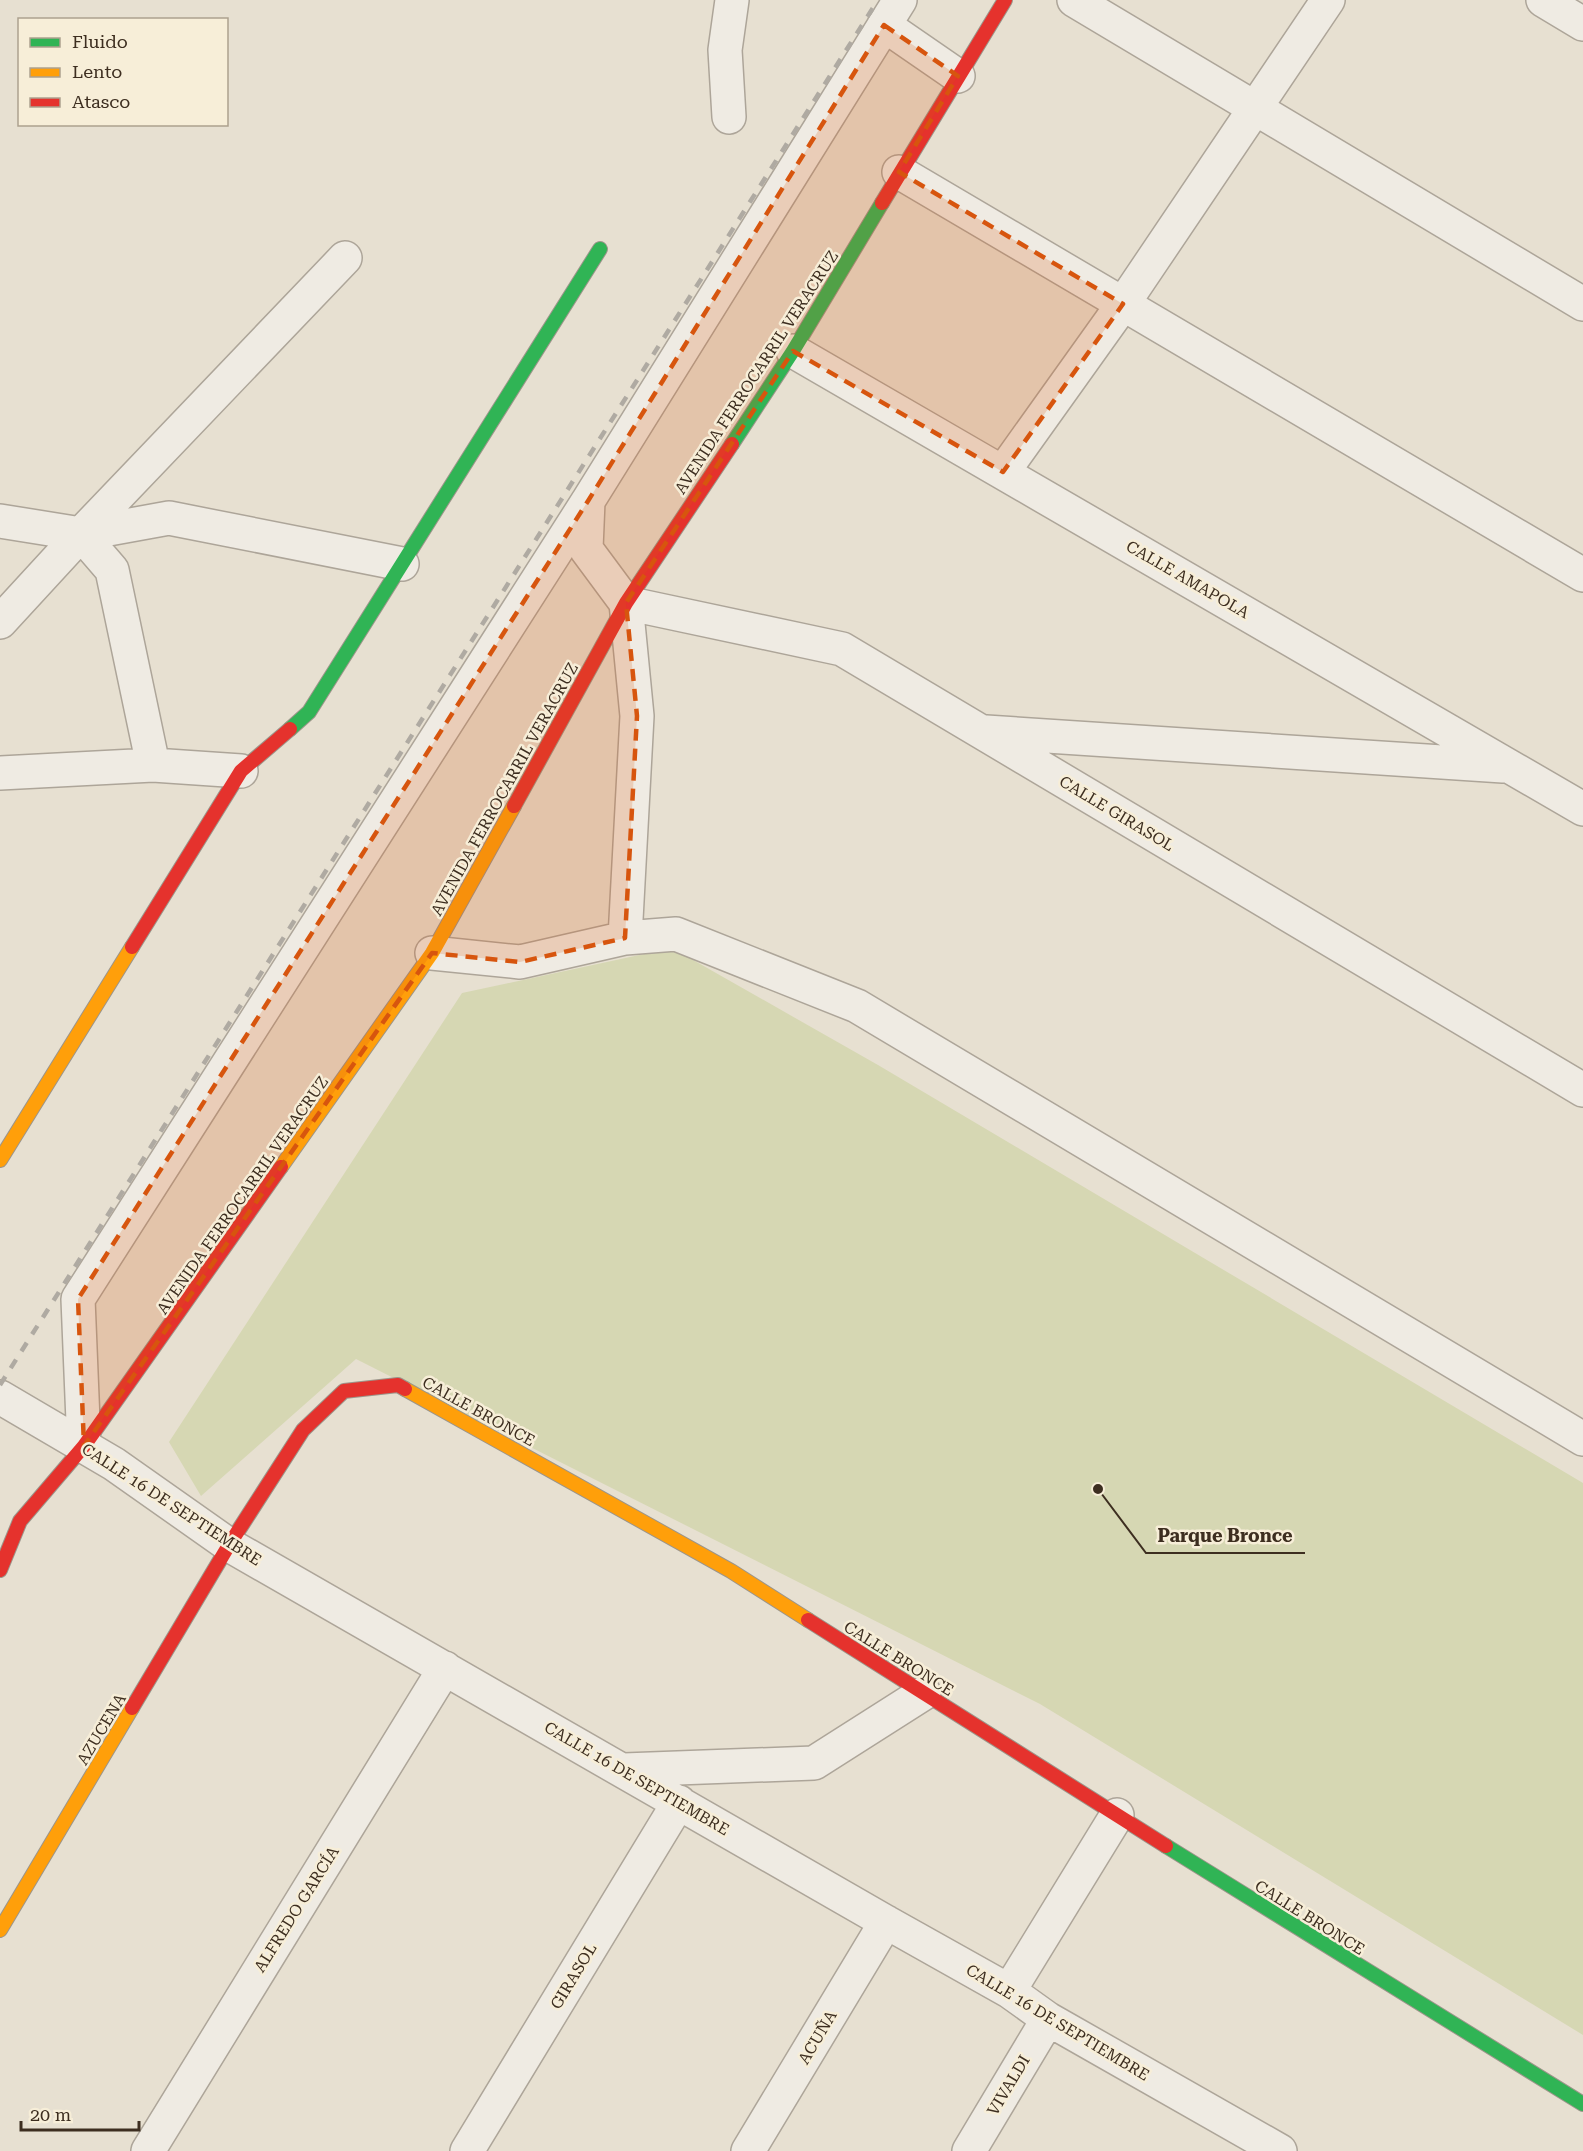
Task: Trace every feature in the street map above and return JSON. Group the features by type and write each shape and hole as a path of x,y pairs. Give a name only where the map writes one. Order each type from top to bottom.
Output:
{"street":[{"path":"729,117 725,50 732,0"},
{"name":"AVENIDA FERROCARRIL VERACRUZ","path":"0,1570 20,1521 84,1446 432,953 626,603 793,351 899,172 1005,0"},
{"path":"1074,0 1583,304"},
{"path":"1003,472 1123,304 1328,0"},
{"path":"1543,0 1583,24"},
{"path":"84,1446 78,1299 588,501 892,13 958,76"},
{"path":"899,172 1583,575"},
{"path":"0,1160 241,771 309,712 600,249"},
{"path":"0,621 345,258"},
{"name":"CALLE AMAPOLA","path":"793,351 1583,809"},
{"path":"588,501 586,549 626,603 637,716 626,938"},
{"path":"0,521 81,534 169,518 402,564"},
{"path":"81,534 112,570 153,765"},
{"name":"CALLE GIRASOL","path":"626,603 842,650 1583,1090"},
{"path":"981,732 1510,767"},
{"path":"0,773 153,765 241,771"},
{"path":"432,953 520,962 626,938 676,934 857,1006 1583,1439"},
{"name":"CALLE BRONCE","path":"230,1545 303,1430 344,1391 398,1385 731,1571 1288,1923 1583,2104"},
{"name":"CALLE 16 DE SEPTIEMBRE","path":"0,1396 114,1464 230,1545 1009,1991 1048,2019 1280,2151"},
{"name":"AZUCENA","path":"0,1930 230,1545"},
{"name":"ALFREDO GARCÍA","path":"148,2151 444,1668"},
{"path":"624,1770 814,1763 924,1693"},
{"name":"GIRASOL","path":"467,2151 679,1802"},
{"path":"1009,1991 1117,1815"},
{"name":"ACUÑA","path":"748,2151 886,1922"},
{"name":"VIVALDI","path":"969,2151 1048,2019"}],"highlighted area":[{"path":"884,25 958,76 899,172 1123,304 1003,472 793,351 626,603 637,716 625,938 520,962 432,953 84,1446 78,1299 588,501"}],"green space":[{"path":"672,948 878,1065 1583,1483 1583,2035 1040,1704 356,1359 201,1496 169,1442 462,993"}],"railway":[{"path":"0,1385 878,0"}],"traffic: fast":[{"path":"732,444 793,351 882,203"},
{"path":"290,729 309,712 600,249"},
{"path":"1166,1846 1583,2104"}],"traffic: slow":[{"path":"281,1167 432,953 514,806"},
{"path":"0,1160 132,947"},
{"path":"405,1389 731,1571 808,1620"},
{"path":"0,1930 132,1708"}],"traffic: jam":[{"path":"882,203 1005,0"},
{"path":"514,806 626,603 732,444"},
{"path":"132,947 241,771 290,729"},
{"path":"0,1570 20,1521 84,1446 281,1167"},
{"path":"132,1708 229,1545 303,1430 344,1391 398,1385 405,1389"},
{"path":"808,1620 1166,1846"}],"place":[{"name":"Parque Bronce","path":"1098,1489"}]}
